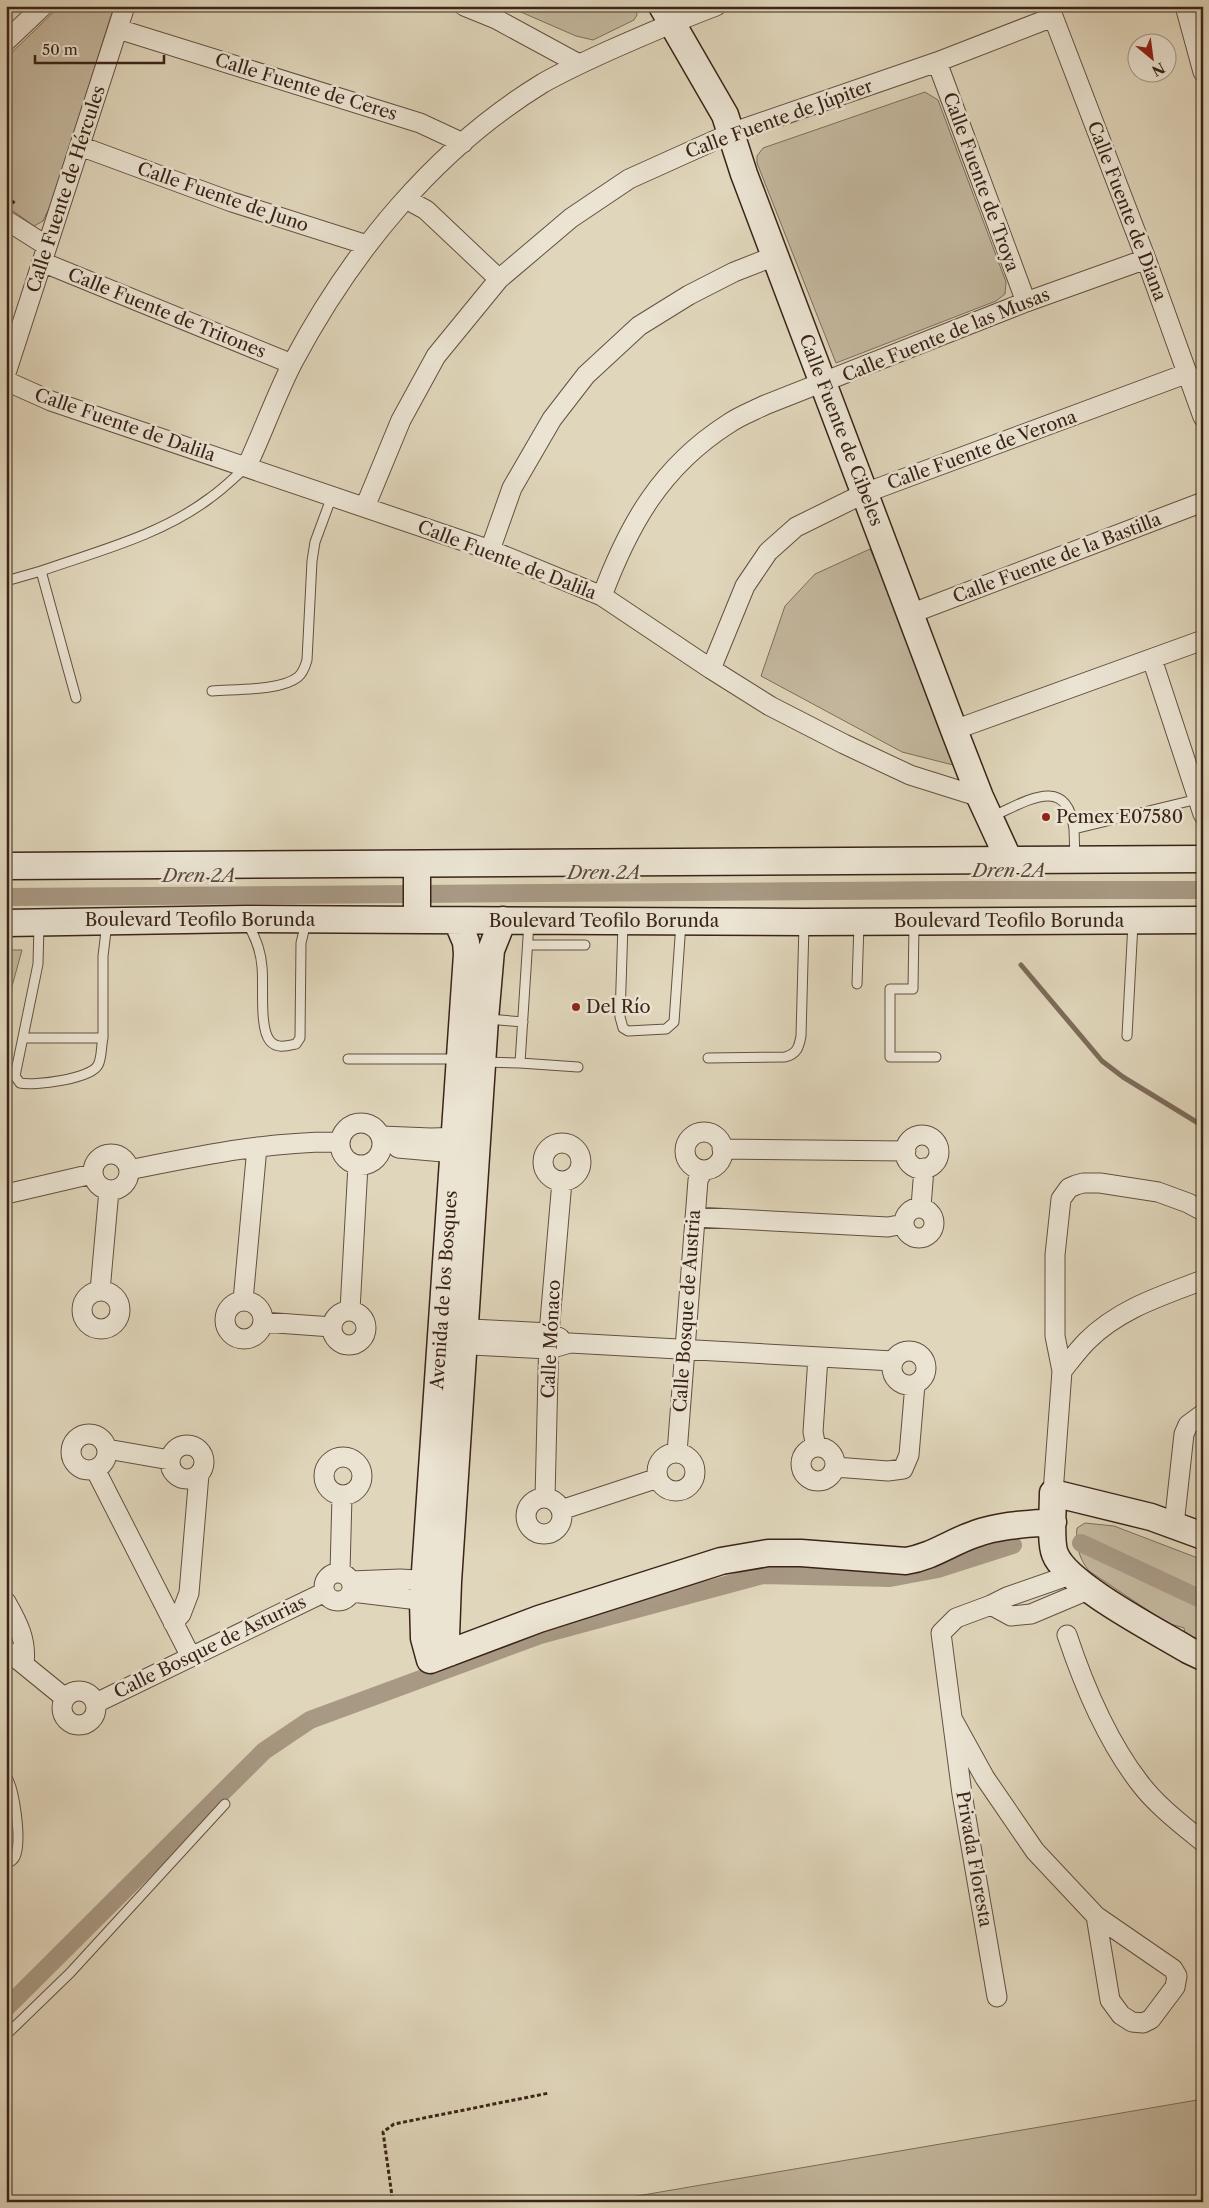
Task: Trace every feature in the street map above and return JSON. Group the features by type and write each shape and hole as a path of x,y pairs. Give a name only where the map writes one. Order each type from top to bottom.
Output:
{"street":[{"path":"6,42 43,6"},
{"name":"Calle Fuente de Hércules","path":"6,373 125,6"},
{"path":"464,6 496,20 579,64"},
{"path":"248,466 292,364 322,310 367,245 406,199 463,143 492,119 544,83 667,14 716,6"},
{"path":"1190,7 1203,72"},
{"name":"Calle Fuente de Júpiter","path":"365,507 401,420 436,356 500,279 571,218 629,179 731,133 937,62 1051,12"},
{"name":"Calle Fuente de Diana","path":"1051,12 1146,259 1203,417"},
{"name":"Calle Fuente de Cibeles","path":"667,14 725,115 775,256 954,730 1009,860"},
{"name":"Calle Fuente de Ceres","path":"118,28 420,123 463,143"},
{"name":"Calle Fuente de Troya","path":"937,62 1026,302"},
{"name":"Calle Fuente de Juno","path":"80,146 232,202 367,245"},
{"path":"406,199 426,210 500,279"},
{"name":"Calle Fuente de Tritones","path":"6,220 45,254 292,364"},
{"path":"490,550 512,488 552,419 586,375 639,326 689,295 734,272 775,256"},
{"name":"Calle Fuente de las Musas","path":"602,596 618,554 637,517 660,484 693,450 728,423 765,405 1026,302 1146,259"},
{"name":"Calle Fuente de Verona","path":"710,670 745,586 768,552 796,527 865,493 1188,373"},
{"name":"Calle Fuente de Dalila","path":"6,381 51,401 248,466 490,550 602,596 710,670 770,706 844,744 985,807"},
{"name":"Calle Fuente de la Bastilla","path":"910,614 1203,502"},
{"path":"954,730 1203,640"},
{"path":"1152,659 1200,807"},
{"path":"6,866 417,872 551,862 1203,859"},
{"path":"417,872 417,912"},
{"name":"Boulevard Teofilo Borunda","path":"6,923 107,920 308,919 417,912 457,921 529,919 563,932 623,921 1203,920"},
{"name":"Avenida de los Bosques","path":"503,920 493,940 474,1018 471,1061 459,1144 453,1336 436,1592 424,1638 440,1656 539,1619 721,1560 758,1554 801,1553 906,1561 921,1558 973,1535 997,1527 1053,1522"},
{"name":"Avenida de los Bosques","path":"457,921 466,942 474,1018"},
{"path":"358,1123 371,1126 381,1141 378,1157 369,1164 358,1165 346,1160 340,1142 345,1130 358,1123"},
{"path":"698,1133 712,1134 719,1139 723,1154 716,1166 703,1171 692,1167 685,1156 686,1144 690,1138 698,1133"},
{"path":"924,1135 934,1139 939,1148 939,1154 934,1163 924,1168 911,1164 906,1151 909,1141 924,1135"},
{"path":"381,1141 459,1144"},
{"path":"381,1141 459,1144"},
{"path":"129,1170 192,1157 257,1147 309,1142 340,1142"},
{"path":"243,1301 257,1147"},
{"path":"722,1149 906,1151"},
{"path":"108,1154 124,1159 129,1170 124,1185 120,1188 109,1190 98,1185 92,1174 97,1161 108,1154"},
{"path":"350,1310 358,1165"},
{"path":"921,1207 924,1168"},
{"name":"Calle Bosque de Austria","path":"677,1453 694,1217 698,1180 703,1171"},
{"path":"6,1194 92,1174"},
{"name":"Calle Mónaco","path":"545,1498 549,1341 562,1181"},
{"path":"1203,1211 1188,1203 1158,1192 1135,1187 1084,1183 1069,1188 1065,1193 1059,1209 1055,1255 1055,1336 1062,1371 1053,1493 1054,1552 1059,1564 1079,1582 1188,1650 1203,1657"},
{"path":"100,1290 109,1190"},
{"path":"921,1207 930,1212 935,1225 926,1237 916,1238 908,1233 904,1224 907,1214 921,1207"},
{"path":"694,1217 888,1227 904,1224"},
{"path":"1062,1371 1087,1341 1116,1318 1139,1304 1203,1280"},
{"path":"243,1301 257,1307 262,1316 262,1322 257,1333 252,1337 239,1338 228,1331 226,1325 227,1312 231,1306 243,1301"},
{"path":"350,1310 356,1311 365,1320 366,1332 359,1342 346,1345 341,1343 332,1333 332,1327 335,1317 344,1311 350,1310"},
{"path":"262,1322 332,1327"},
{"path":"453,1336 893,1361"},
{"path":"905,1351 920,1354 924,1358 926,1370 924,1376 914,1384 903,1384 896,1380 892,1371 895,1357 905,1351"},
{"path":"816,1447 813,1432 818,1357"},
{"path":"835,1467 888,1471 903,1469 909,1455 914,1384"},
{"path":"1174,1525 1184,1434 1188,1425 1203,1414"},
{"path":"90,1434 102,1439 107,1449 105,1461 95,1469 83,1470 73,1463 70,1452 71,1446 79,1436 90,1434"},
{"path":"173,1622 181,1614 189,1593 199,1474 202,1470 204,1459 194,1446 178,1447 170,1460 172,1470 179,1477 189,1478 199,1474"},
{"path":"816,1447 827,1449 834,1457 835,1467 830,1478 824,1481 813,1481 803,1474 801,1469 802,1457 806,1452 816,1447"},
{"path":"107,1449 170,1460"},
{"path":"677,1453 683,1454 693,1463 695,1475 689,1487 684,1490 671,1491 660,1484 658,1478 659,1464 664,1458 677,1453"},
{"path":"95,1469 190,1657"},
{"path":"561,1510 658,1478"},
{"path":"1053,1493 1174,1525 1203,1536"},
{"path":"342,1496 347,1582 436,1592"},
{"path":"545,1498 555,1501 561,1510 561,1522 552,1532 546,1534 534,1530 527,1520 529,1507 533,1502 545,1498"},
{"name":"Calle Bosque de Asturias","path":"96,1702 325,1592 324,1587 327,1578 335,1573 347,1582"},
{"name":"Privada Floresta","path":"998,1997 962,1794 941,1633 956,1618 991,1606 1007,1597 1079,1582"},
{"path":"6,1602 24,1638 26,1651 24,1664"},
{"path":"1067,1635 1077,1666 1101,1721 1122,1758 1140,1783 1178,1821 1203,1842"},
{"path":"6,1650 66,1698"},
{"path":"74,1692 85,1692 96,1702 94,1718 86,1724 76,1725 67,1721 62,1712 66,1698 74,1692"},
{"name":"Privada Floresta","path":"953,1720 985,1778 1035,1851 1096,1916 1173,1969 1177,1976 1176,1987 1151,2019 1143,2023 1132,2022 1115,2009 1110,2000 1096,1916"}],"lane":[{"path":"6,580 41,571 142,535 177,518 210,498 248,466"},
{"path":"212,691 273,686 290,682 304,670 308,660 312,561 315,542 332,495"},
{"path":"41,571 56,617 76,698"},
{"path":"985,807 1052,795 1060,797 1070,811 1074,829 1075,859"},
{"path":"1074,829 1200,807"},
{"path":"244,919 255,935 262,965 265,1029 270,1041 276,1046 296,1044 300,1038 300,943 308,919"},
{"path":"520,1063 529,945 529,919"},
{"path":"38,922 40,957 15,1076 20,1083 27,1085 70,1079 94,1069 98,1065 102,1038 103,956 107,920"},
{"path":"623,921 620,1017 623,1028 628,1031 666,1029 674,1022 681,920"},
{"path":"1127,1036 1134,920"},
{"path":"857,984 859,921"},
{"path":"914,921 913,989 890,989 890,1057 936,1057"},
{"path":"708,1058 785,1057 797,1050 801,1036 804,922"},
{"path":"529,945 563,932 585,945"},
{"path":"474,1018 523,1022"},
{"path":"23,1038 102,1038"},
{"path":"348,1059 471,1061 578,1067"},
{"path":"6,1776 13,1788 17,1845 16,1855 12,1861 6,1864"},
{"path":"6,2035 70,1973 225,1804"}],"path":[{"path":"6,197 22,208"},
{"path":"384,2202 392,2196 383,2132 394,2124 549,2093"}],"shaded area":[{"path":"60,6 114,6 53,200 43,221 34,226 6,206 6,58"},
{"path":"507,6 636,6 637,15 634,20 593,40 576,36"},
{"path":"925,92 938,100 1006,282 1005,294 996,301 836,363 757,163 757,156 763,148"},
{"path":"870,549 965,768 902,752 761,676 785,606 815,574"},
{"path":"6,950 22,950 6,1008"},
{"path":"1085,1523 1114,1526 1203,1560 1203,1646 1186,1640 1184,1628 1167,1623 1089,1571 1078,1551 1077,1539 1077,1528"},
{"path":"1203,2099 1203,2202 602,2202"}],"waterway":[{"name":"Dren 2A","path":"6,897 1203,890"},
{"path":"1021,965 1102,1061 1123,1077 1203,1126"},
{"path":"1081,1543 1203,1600"},
{"path":"6,2008 264,1751 310,1720 540,1635 763,1575 890,1578 938,1569 1013,1545"}],"place":[{"name":"Pemex E07580","path":"1046,817"},
{"name":"Del Río","path":"576,1007"}]}
